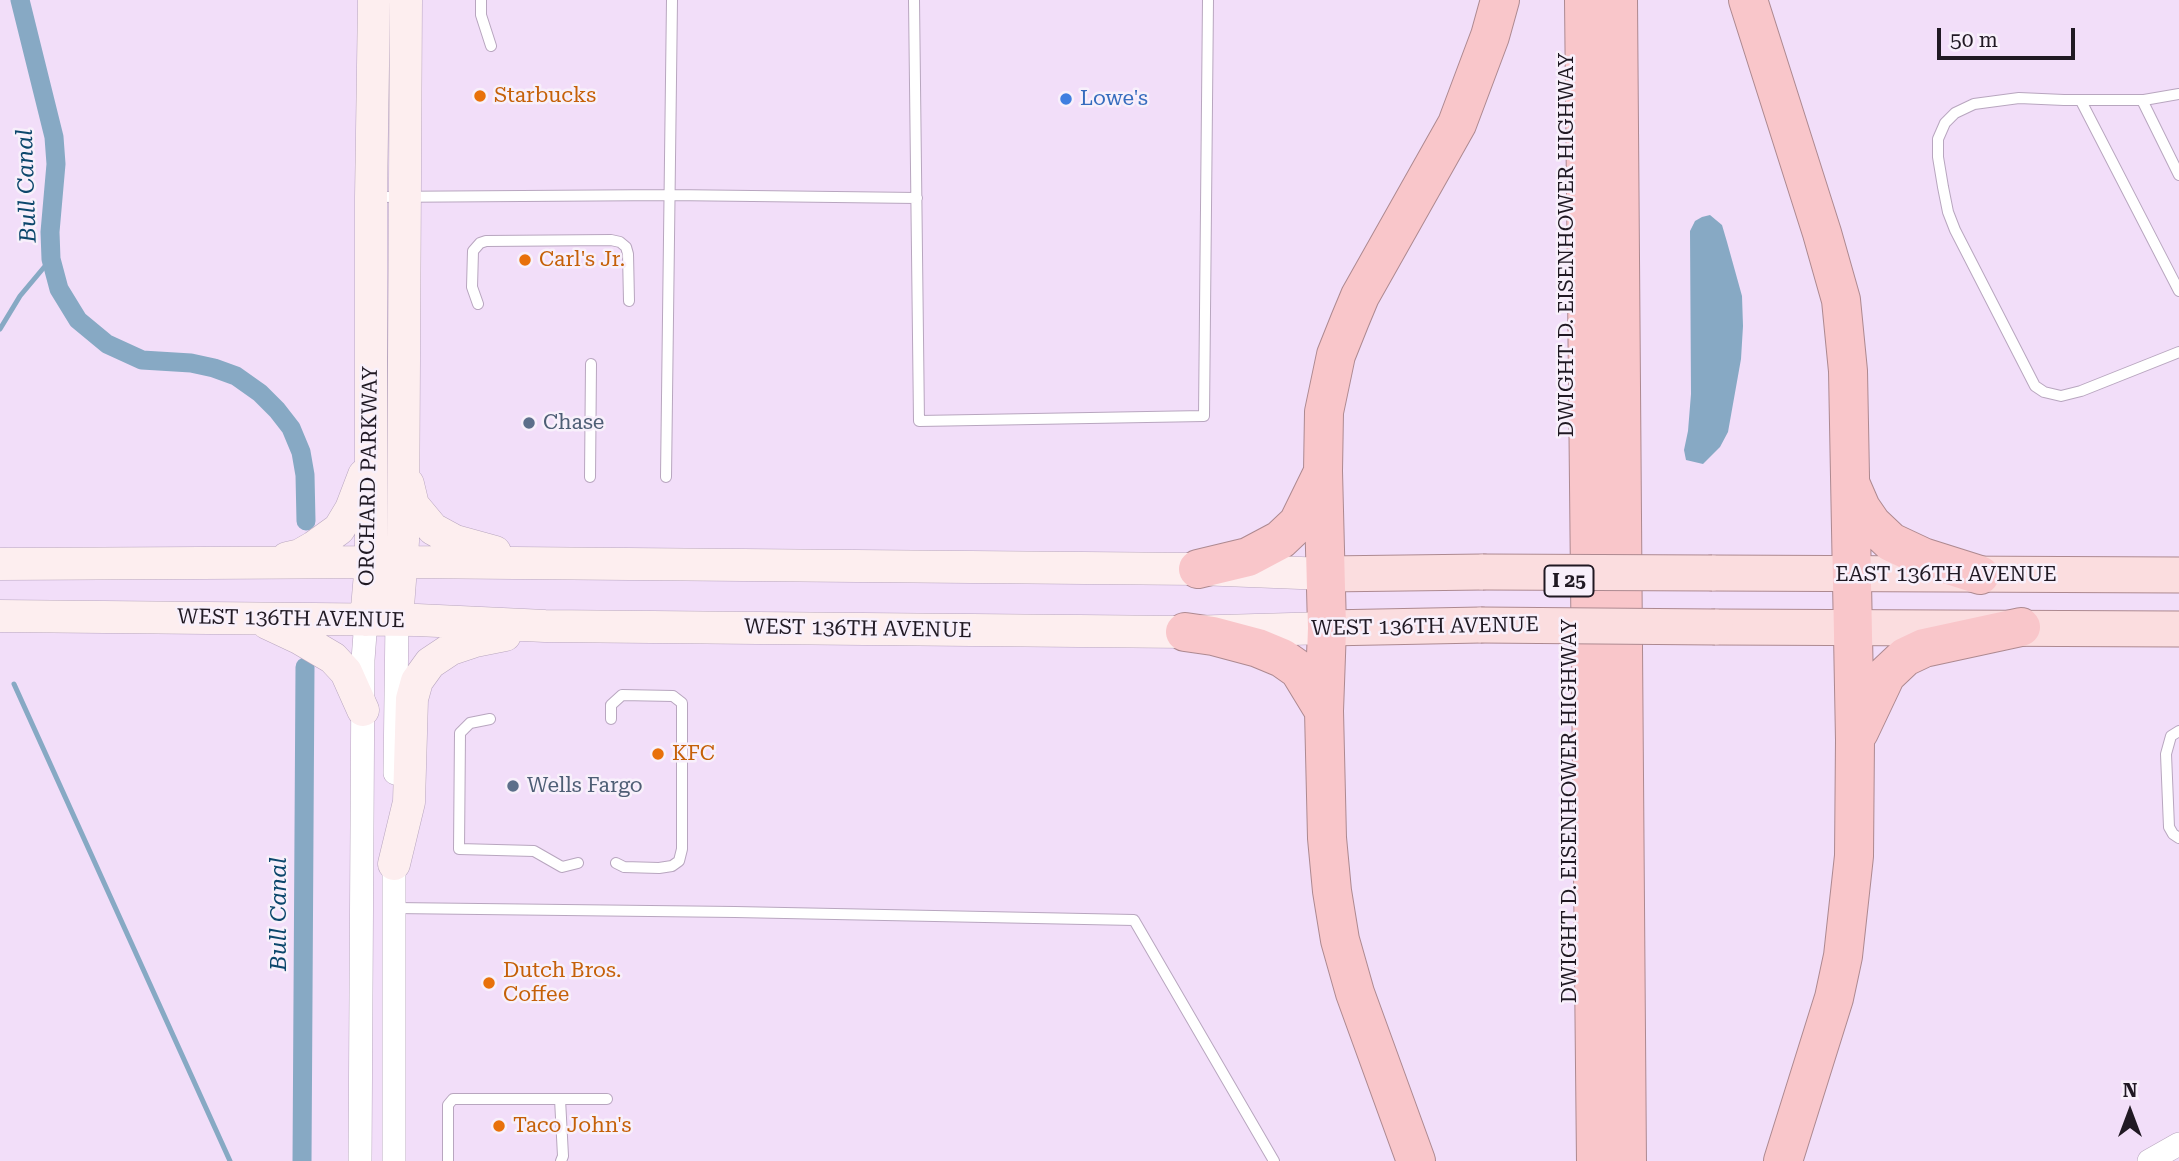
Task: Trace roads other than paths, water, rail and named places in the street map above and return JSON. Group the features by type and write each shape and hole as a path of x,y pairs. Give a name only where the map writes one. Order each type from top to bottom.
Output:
{"highway":[{"path":"1416,1161 1355,993 1340,940 1332,891 1327,838 1324,711 1327,628 1324,412 1336,355 1360,296 1457,124 1490,36 1500,0"},
{"name":"DWIGHT D. EISENHOWER HIGHWAY","path":"1565,0 1573,1161"},
{"path":"1584,0 1596,1161"},
{"path":"1618,0 1627,1161"},
{"path":"1639,0 1646,1161"},
{"path":"1748,0 1841,300 1848,371 1855,740 1854,856 1843,956 1830,1010 1783,1161"},
{"path":"1198,569 1248,557 1280,540 1298,523 1323,471"},
{"path":"1850,483 1861,508 1872,524 1891,542 1923,557 1980,575"},
{"path":"1855,740 1886,676 1905,657 1924,648 2021,627"},
{"path":"1185,632 1258,648 1282,658 1298,670 1324,711"}],"main road":[{"name":"ORCHARD PARKWAY","path":"374,0 371,458 397,620"},
{"name":"ORCHARD PARKWAY","path":"366,620 386,562 403,460 407,0"},
{"path":"269,563 300,555 339,530 351,509 371,458"},
{"path":"403,460 414,505 433,530 455,541 544,563"},
{"path":"0,564 544,563 1198,569 1326,574"},
{"name":"EAST 136TH AVENUE","path":"1326,574 1483,572 2179,575"},
{"name":"WEST 136TH AVENUE","path":"0,616 397,620 545,626 1185,632 1481,625 1853,627"},
{"path":"252,618 278,628 333,658 346,672 363,710"},
{"path":"394,864 409,802 412,699 417,681 430,663 451,649 545,626"},
{"path":"1853,627 2179,629"}],"street":[{"name":"ORCHARD PARKWAY","path":"359,1161 366,620"},
{"name":"ORCHARD PARKWAY","path":"394,1161 397,620"},
{"path":"2149,1161 2179,1144"}],"lane":[{"path":"481,0 481,15 491,46"},
{"path":"666,477 672,0"},
{"path":"914,0 919,421 1204,416 1208,0"},
{"path":"2179,94 2141,100 1996,100 1975,104 1955,113 1945,123 1938,139 1938,157 1948,212 1955,230 2035,386 2044,392 2061,396 2081,391 2179,352"},
{"path":"2141,100 2179,175"},
{"path":"2081,101 2179,290"},
{"path":"371,197 670,195 917,198"},
{"path":"478,304 472,287 473,251 486,241 620,242 626,247 628,254 629,301"},
{"path":"590,477 591,364"},
{"path":"611,719 611,705 622,695 673,696 682,703 682,849 679,861 672,866 659,868 625,867 616,863"},
{"path":"490,719 470,723 460,733 459,849 534,851 562,867 578,863"},
{"path":"2179,731 2171,736 2166,754 2169,827 2179,838"},
{"path":"394,908 1134,920 1274,1161"},
{"path":"448,1161 448,1105 453,1099 607,1099"},
{"path":"560,1099 561,1161"}],"water":[{"path":"1710,215 1722,225 1742,296 1743,326 1741,359 1728,432 1720,447 1703,464 1686,460 1684,450 1691,394 1690,231 1695,221"}],"waterway":[{"name":"Bull Canal","path":"20,0 54,137 56,164 50,232 51,259 59,289 78,320 107,344 142,360 191,363 214,368 236,376 260,393 291,428 301,452 305,475 306,521"},
{"path":"0,329 20,296 51,259"},
{"name":"Bull Canal","path":"302,1161 305,667"},
{"path":"14,684 230,1161"}],"place":[{"name":"Starbucks","path":"480,96"},
{"name":"Lowe's","path":"1066,99"},
{"name":"Carl's Jr.","path":"525,260"},
{"name":"Chase","path":"529,423"},
{"name":"KFC","path":"658,754"},
{"name":"Wells Fargo","path":"513,786"},
{"name":"Dutch Bros. Coffee","path":"489,983"},
{"name":"Taco John's","path":"499,1126"}]}
